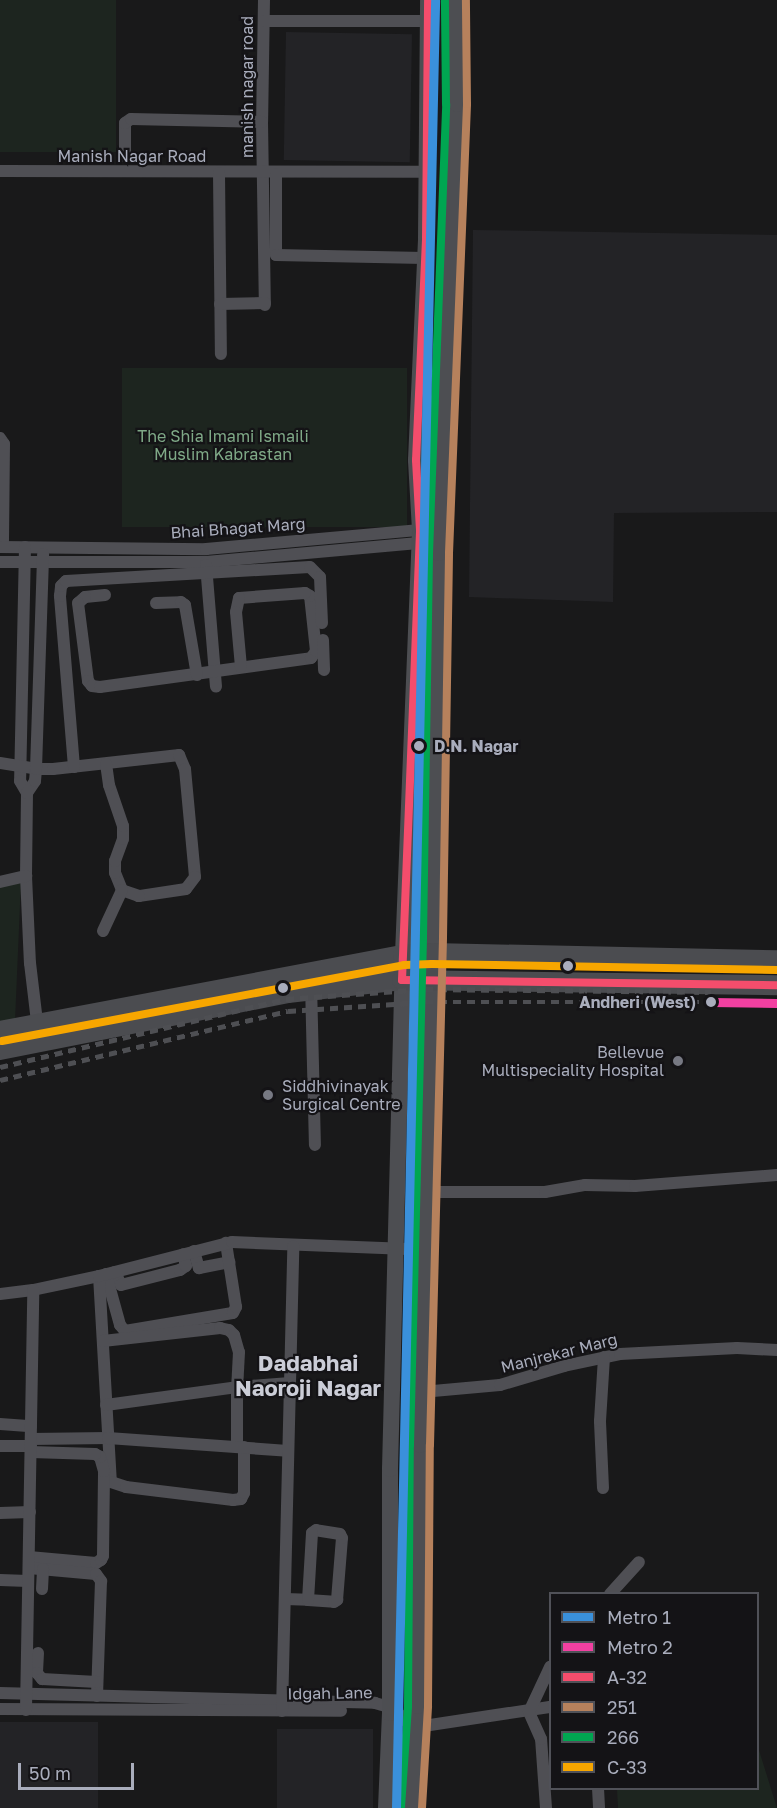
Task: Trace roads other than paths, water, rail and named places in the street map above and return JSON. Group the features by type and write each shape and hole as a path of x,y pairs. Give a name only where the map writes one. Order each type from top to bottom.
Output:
{"main road":[{"path":"386,1808 395,1250 402,980 419,536 416,460 424,258 428,0"},
{"path":"411,1808 417,1727 440,538 449,239 457,104 455,0"},
{"path":"0,1050 38,1033 311,981 403,955 432,953 777,960"},
{"path":"311,981 432,979 777,985"},
{"path":"0,1031 38,1033"}],"street":[{"name":"manish nagar road","path":"264,0 262,122 270,174"},
{"name":"Manish Nagar Road","path":"264,21 427,21"},
{"path":"125,156 125,123 131,119 262,122"},
{"name":"Manish Nagar Road","path":"0,171 270,174 426,172"},
{"path":"219,173 221,354"},
{"path":"262,233 270,174"},
{"path":"270,174 276,255 424,258"},
{"path":"220,304 263,304 259,188"},
{"path":"0,438 4,444 2,547"},
{"path":"74,767 61,586 66,581 379,540 419,536 440,538"},
{"name":"Bhai Bhagat Marg","path":"2,547 43,548 206,561"},
{"path":"25,547 20,781 27,793 26,876 38,1033"},
{"path":"27,793 35,781 36,769 43,548"},
{"path":"206,561 216,687"},
{"path":"0,562 206,561 310,567 320,577 324,670"},
{"path":"105,595 85,597 78,603 86,673 92,686 197,675 310,658 316,651 310,596 305,592 239,598 236,612 241,667"},
{"path":"156,603 181,602 184,605 197,675"},
{"path":"0,763 36,769 106,764 179,755 185,768 195,881 186,889 139,896 122,890"},
{"path":"103,931 122,890 115,873 123,838 123,826 109,785 106,764"},
{"path":"0,882 26,876"},
{"path":"311,981 315,1145"},
{"path":"427,1192 545,1192 585,1185 635,1186 777,1175"},
{"path":"0,1294 33,1290 107,1274 226,1243 427,1250"},
{"path":"107,1274 120,1325 129,1332 235,1312 236,1305 226,1243"},
{"path":"282,1706 293,1246"},
{"path":"208,1247 213,1266"},
{"path":"189,1252 199,1268 229,1262"},
{"path":"107,1274 119,1285 166,1274 185,1268 189,1252"},
{"path":"161,1260 166,1274"},
{"path":"139,1266 143,1279"},
{"path":"103,1341 220,1328 234,1335 239,1352 237,1386 244,1493 241,1499 233,1500 117,1485 111,1482 103,1341 107,1274"},
{"path":"26,1710 33,1290"},
{"name":"Manjrekar Marg","path":"422,1392 500,1385 620,1353 737,1348 777,1350"},
{"path":"603,1488 600,1421 604,1357"},
{"path":"106,1405 237,1386 290,1383"},
{"path":"0,1424 31,1426"},
{"path":"0,1446 31,1446 108,1438 288,1451"},
{"path":"29,1562 96,1563 103,1556 104,1471 100,1457 95,1454 31,1446"},
{"path":"0,1513 30,1512"},
{"path":"285,1599 308,1600 337,1600 342,1538 340,1534 316,1530 312,1533 308,1600"},
{"path":"29,1562 43,1569 96,1574 101,1581 97,1696"},
{"path":"611,1592 639,1562"},
{"path":"42,1589 43,1569"},
{"path":"0,1580 28,1581"},
{"path":"38,1653 37,1673 42,1679 97,1682"},
{"path":"546,1808 541,1738 529,1712 549,1669"},
{"path":"53,1680 53,1695"},
{"name":"Idgah Lane","path":"0,1693 282,1706"},
{"path":"113,1710 114,1697"},
{"name":"Idgah Lane","path":"0,1709 113,1710 375,1703 387,1707"},
{"path":"387,1707 410,1725 417,1727 549,1707"},
{"path":"598,1790 599,1808"}],"railway":[{"path":"0,1067 286,999 425,989 711,992"},
{"path":"0,1080 288,1011 425,1002 711,1002"}],"metro line":[{"name":"1","path":"396,1808 435,0"},
{"name":"2","path":"711,1002 777,1003"}],"place":[{"name":"D.N. Nagar","path":"419,746"},
{"name":"Andheri (West)","path":"711,1002"},
{"name":"Bellevue Multispeciality Hospital","path":"678,1061"},
{"name":"Siddhivinayak Surgical Centre","path":"268,1095"}],"district":[{"name":"Dadabhai Naoroji Nagar","path":"308,1374"}],"park label":[{"name":"The Shia Imami Ismaili Muslim Kabrastan","path":"223,445"}]}
